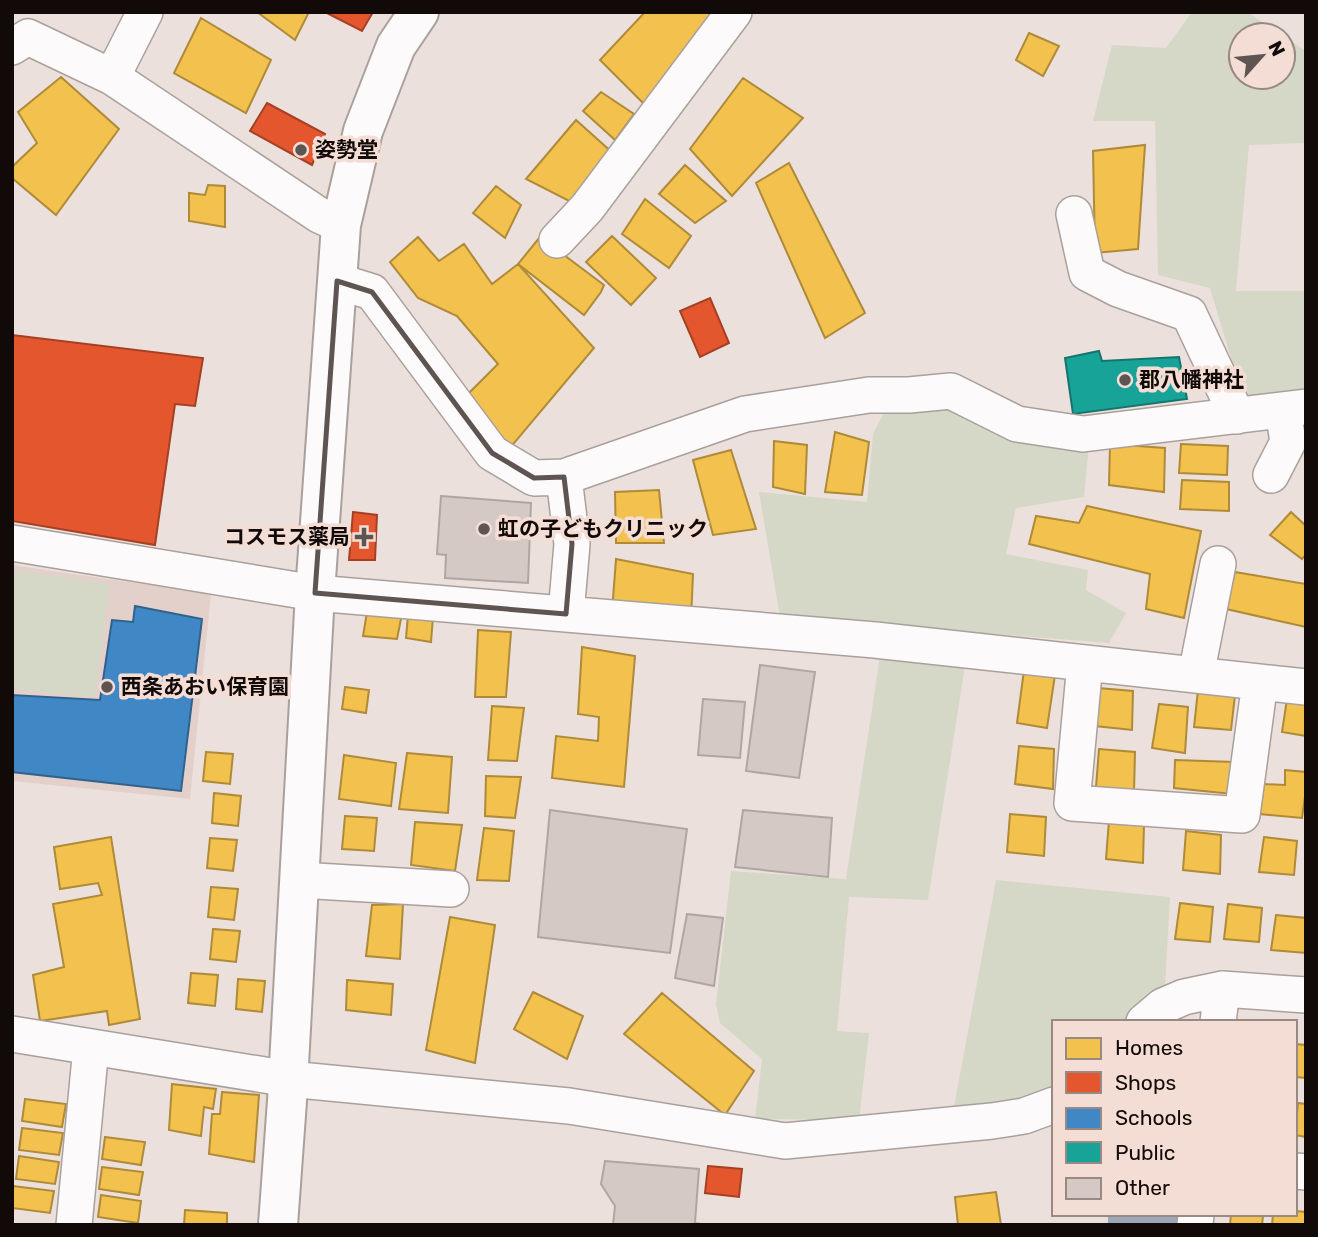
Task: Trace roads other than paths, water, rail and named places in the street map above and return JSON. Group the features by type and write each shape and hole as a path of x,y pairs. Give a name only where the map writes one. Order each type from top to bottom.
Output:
{"street":[{"path":"112,77 145,12"},
{"path":"278,1225 289,1079 315,593 341,225 363,131 396,46 419,12"},
{"path":"557,240 587,208 734,12"},
{"path":"12,47 28,37 112,77 319,215 341,225"},
{"path":"1074,214 1087,273 1118,289 1189,314 1237,416"},
{"path":"337,281 372,292 492,453 534,478 564,477 745,414 869,395 951,391 1017,424 1083,434 1294,408 1288,442 1271,475"},
{"path":"564,477 572,544 566,614"},
{"path":"12,544 315,593 875,640 1306,687"},
{"path":"1196,676 1218,564"},
{"path":"1084,663 1072,803 1242,815 1260,682"},
{"path":"299,880 451,889"},
{"path":"1146,1020 1163,1006 1184,997 1220,1005 1306,995"},
{"path":"12,1034 289,1079 569,1106 785,1141 992,1121 1024,1116 1052,1106"},
{"path":"74,1225 91,1047"}],"water":[{"path":"1108,1216 1186,1216 1185,1225 1108,1225"}],"place":[{"name":"姿勢堂","path":"301,150"},
{"name":"郡八幡神社","path":"1125,380"},
{"name":"虹の子どもクリニック","path":"484,529"},
{"name":"コスモス薬局","path":"364,537"},
{"name":"西条あおい保育園","path":"107,687"}]}
